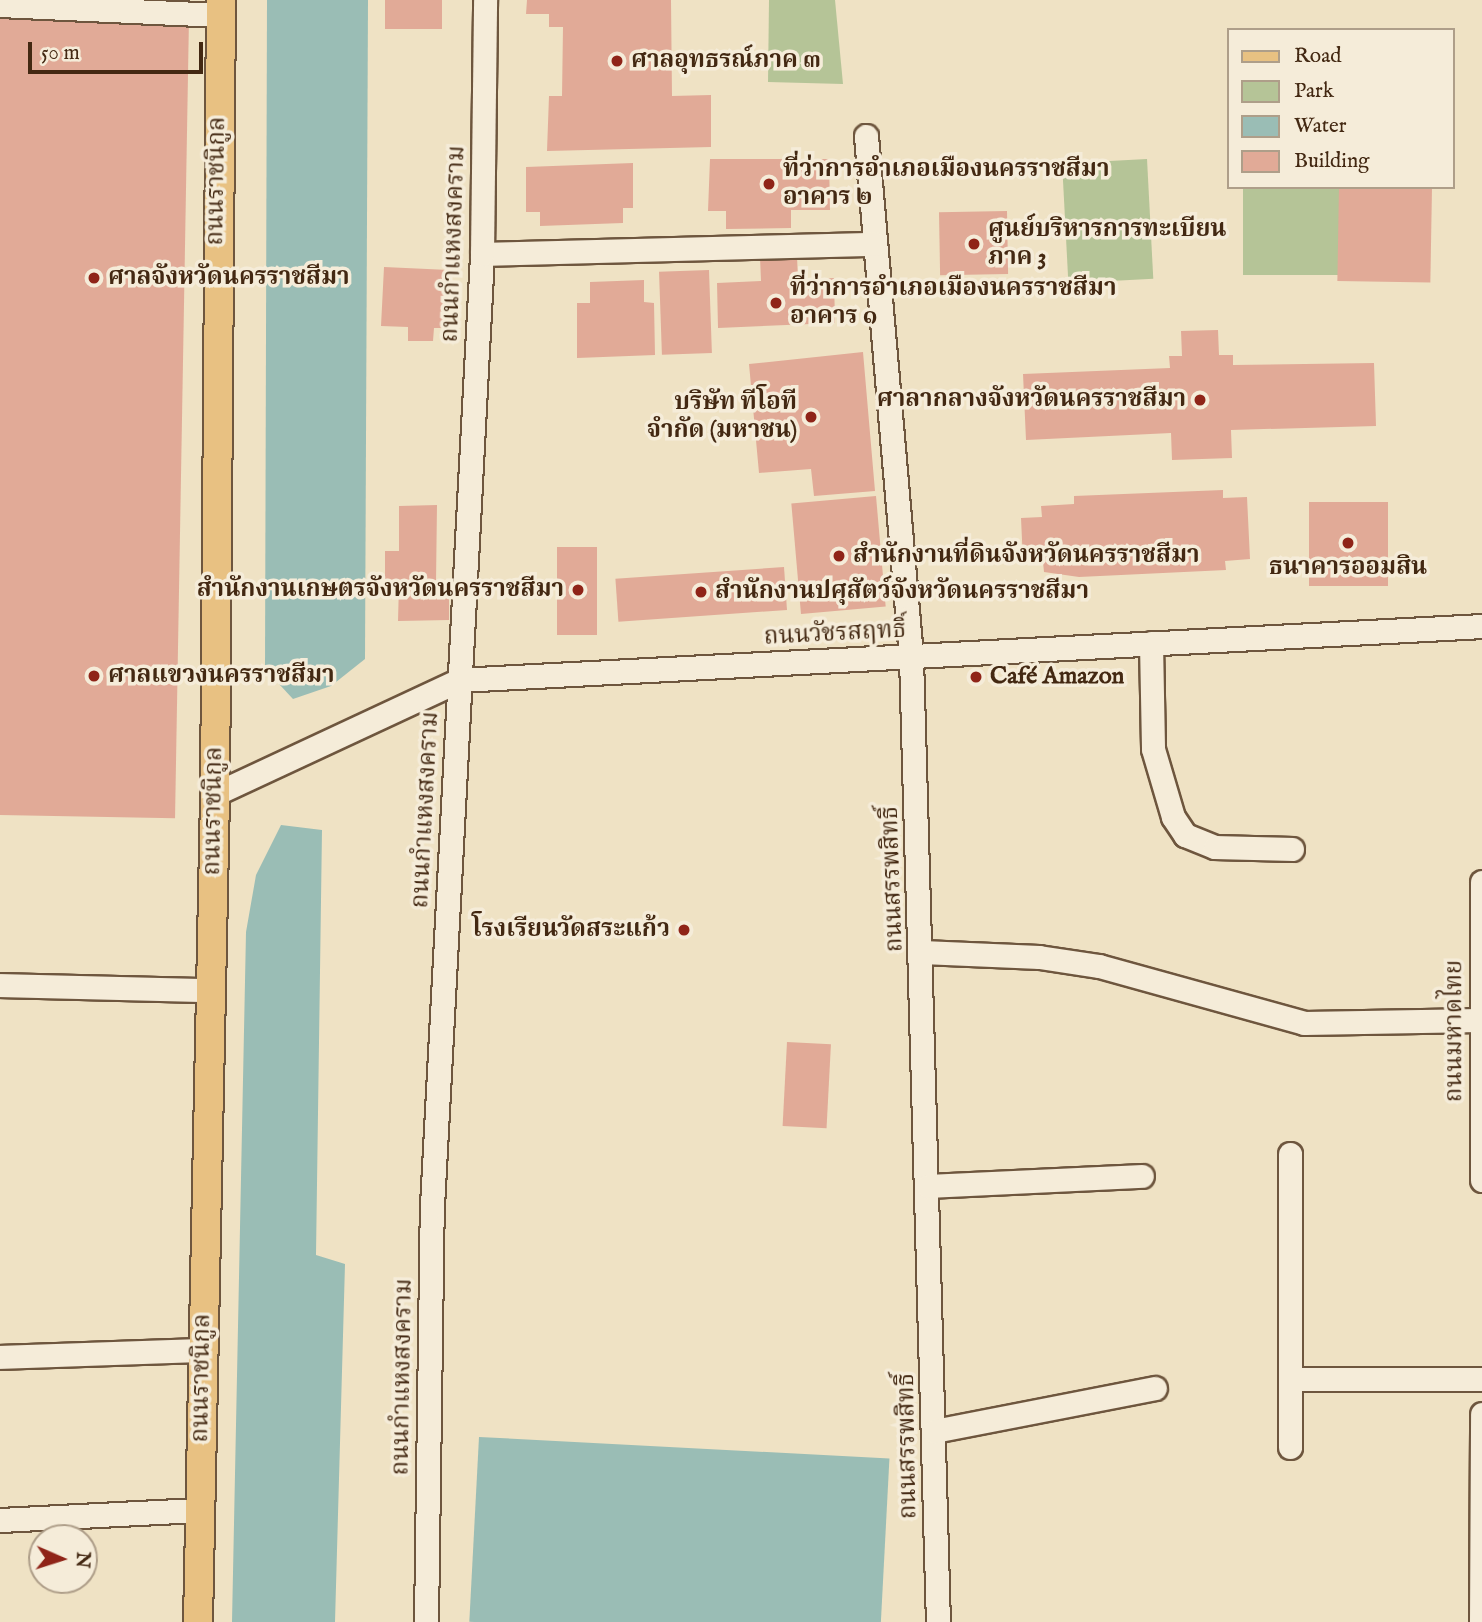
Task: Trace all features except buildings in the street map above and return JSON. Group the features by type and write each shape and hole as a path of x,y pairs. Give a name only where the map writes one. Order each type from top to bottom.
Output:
{"main road":[{"name":"ถนนราชนิกูล","path":"198,1622 215,794 221,8"}],"street":[{"name":"ถนนกำแหงสงคราม","path":"426,1622 432,1206 482,254 485,0"},
{"path":"0,5 221,8"},
{"name":"ถนนสรรพสิทธิ์","path":"866,136 911,657 922,952 938,1622"},
{"path":"482,254 876,244"},
{"name":"ถนนวัชรสฤทธิ์","path":"215,794 459,680 1482,626"},
{"path":"1151,643 1153,749 1173,817 1185,835 1215,847 1292,849"},
{"name":"ถนนมหาดไทย","path":"1482,882 1482,1180"},
{"path":"922,952 1039,957 1099,966 1304,1023 1480,1020"},
{"path":"0,985 209,989"},
{"path":"1290,1154 1290,1447"},
{"path":"928,1186 1142,1176"},
{"path":"0,1357 203,1350"},
{"path":"1291,1379 1482,1379"},
{"path":"934,1431 1155,1388"},
{"path":"1480,1622 1482,1414"},
{"path":"0,1520 200,1510"}],"green space":[{"path":"769,0 835,0 843,84 768,82"},
{"path":"1147,159 1153,279 1068,283 1062,163"},
{"path":"1243,189 1339,189 1339,275 1243,275"}],"water":[{"path":"267,0 368,0 365,659 331,686 293,699 265,669"},
{"path":"281,825 322,830 316,1255 345,1264 335,1622 232,1622 246,932 256,875"},
{"path":"479,1437 889,1459 881,1622 469,1622"}],"place":[{"name":"ศาลอุทธรณ์ภาค ๓","path":"617,61"},
{"name":"ที่ว่าการอำเภอเมืองนครราชสีมา อาคาร ๒","path":"769,184"},
{"name":"ศูนย์บริหารการทะเบียน ภาค 3","path":"974,244"},
{"name":"ศาลจังหวัดนครราชสีมา","path":"94,278"},
{"name":"ที่ว่าการอำเภอเมืองนครราชสีมา อาคาร ๑","path":"776,303"},
{"name":"ศาลากลางจังหวัดนครราชสีมา","path":"1200,400"},
{"name":"บริษัท ทีโอที จำกัด (มหาชน)","path":"811,417"},
{"name":"ธนาคารออมสิน","path":"1348,543"},
{"name":"สำนักงานที่ดินจังหวัดนครราชสีมา","path":"839,556"},
{"name":"สำนักงานเกษตรจังหวัดนครราชสีมา","path":"578,590"},
{"name":"สำนักงานปศุสัตว์จังหวัดนครราชสีมา","path":"701,592"},
{"name":"ศาลแขวงนครราชสีมา","path":"94,676"},
{"name":"Café Amazon","path":"976,677"},
{"name":"โรงเรียนวัดสระแก้ว","path":"684,930"}]}
